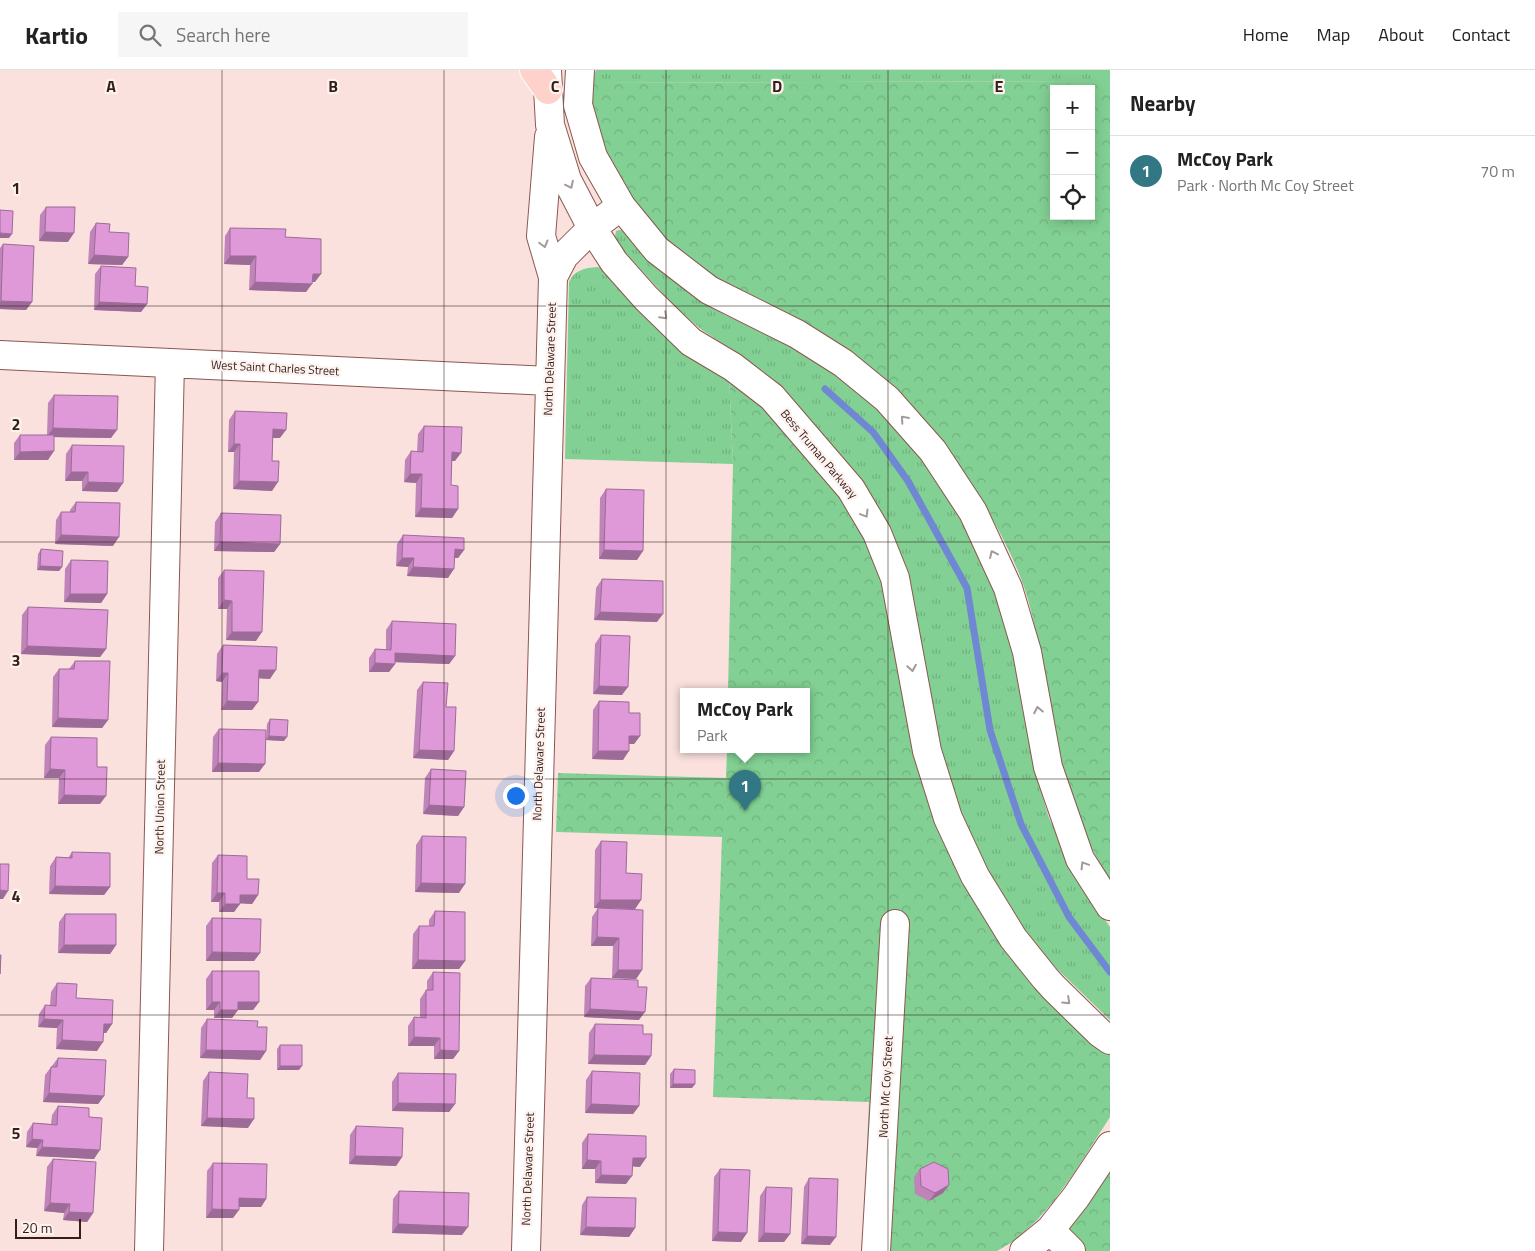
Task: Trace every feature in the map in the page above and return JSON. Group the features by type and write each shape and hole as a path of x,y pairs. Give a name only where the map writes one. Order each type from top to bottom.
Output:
{"street":[{"path":"580,70 578,105 593,156 621,206 657,250 709,290 797,334 843,363 887,399 933,451 973,512 1008,588 1027,652 1048,766 1080,859 1110,906"},
{"name":"Bess Truman Parkway","path":"543,77 550,126 567,180 592,228 614,262 646,298 691,342 733,367 772,397 851,489 877,533 895,578 927,751 948,818 974,876 1013,938 1045,978 1100,1033 1110,1040"},
{"name":"North Delaware Street","path":"526,1251 553,277 541,236 550,126"},
{"name":"North Delaware Street","path":"553,277 564,256 592,228 621,206"},
{"name":"West Saint Charles Street","path":"0,355 549,381"},
{"name":"North Union Street","path":"149,1251 170,363"},
{"name":"North Mc Coy Street","path":"876,1251 895,924"},
{"path":"1024,1251 1050,1230 1076,1197 1110,1146"},
{"path":"1050,1230 1071,1251"}],"green space":[{"path":"596,70 1110,70 1110,81 592,83"},
{"path":"1110,81 1110,882 1083,830 1069,794 1058,757 1033,619 1022,581 999,530 970,483 949,452 727,287 672,249 639,210 609,161 601,142 592,106 592,83"},
{"path":"623,230 675,282 698,299 725,315 790,345 851,386 877,407 939,478 998,584 1027,711 1041,792 1049,818 1083,888 1110,927 1110,1020 1049,961 1016,918 969,844 939,763 912,592 901,561 770,382 740,355 702,330 677,309 624,251 615,236 616,231"},
{"path":"597,267 604,268 729,375 733,464 565,459 569,282 580,270"},
{"path":"729,375 752,391 837,481 878,550 916,756 924,791 942,836 1110,1051 1110,1117 1053,1202 1014,1241 997,1251 862,1251 869,1102 713,1097 722,837 556,832 558,773 726,778 727,753 810,753 810,688 728,688 733,464"},
{"path":"1110,1166 1110,1251 1079,1251 1068,1229"}],"building":[{"path":"46,207 75,207 74,233 45,232"},
{"path":"0,210 13,211 12,234 0,233"},
{"path":"96,223 110,224 109,232 129,233 128,257 94,255"},
{"path":"230,228 286,229 285,237 321,239 321,274 313,274 312,284 255,282 256,256 230,256"},
{"path":"3,244 34,246 32,302 1,301"},
{"path":"101,266 136,268 135,286 148,287 147,304 99,302"},
{"path":"54,395 118,396 117,430 53,428"},
{"path":"235,411 287,413 286,430 273,429 272,461 279,461 278,482 239,481 240,444 234,444"},
{"path":"424,426 462,427 461,453 452,452 451,485 458,486 458,509 421,508 422,474 410,474 411,451 423,452"},
{"path":"20,435 54,435 54,451 20,452"},
{"path":"72,445 124,446 123,483 88,482 88,472 71,472"},
{"path":"606,489 644,490 643,551 604,550"},
{"path":"76,502 120,503 119,537 61,535 61,512 75,512"},
{"path":"221,513 281,515 280,544 220,542"},
{"path":"403,535 464,538 464,550 455,549 454,569 413,567 414,558 402,558"},
{"path":"41,549 63,551 62,567 40,566"},
{"path":"71,560 108,561 107,594 70,594"},
{"path":"224,570 264,571 262,632 232,632 232,601 224,600"},
{"path":"602,579 663,581 663,614 600,612"},
{"path":"28,607 108,610 106,649 27,646"},
{"path":"392,621 456,624 455,656 395,653 395,664 375,663 375,649 391,650"},
{"path":"601,635 630,636 628,687 599,686"},
{"path":"223,645 277,647 276,670 259,670 258,702 227,701 228,673 222,673"},
{"path":"75,661 110,661 108,720 58,718 59,669 74,669"},
{"path":"423,682 448,683 446,707 456,707 454,751 419,750"},
{"path":"599,701 629,702 629,713 640,713 640,736 629,736 629,751 598,751"},
{"path":"270,719 288,720 287,737 269,736"},
{"path":"219,729 266,730 265,764 218,763"},
{"path":"51,737 97,738 97,767 107,767 106,796 64,795 65,770 50,769"},
{"path":"431,769 466,771 464,807 429,805"},
{"path":"422,836 466,837 465,884 421,883"},
{"path":"601,841 627,842 626,873 642,874 641,900 600,900"},
{"path":"72,852 110,853 110,887 55,886 56,857 72,858"},
{"path":"218,855 247,856 247,879 259,879 258,895 240,895 240,904 225,904 225,893 217,893"},
{"path":"0,864 9,864 8,891 0,890"},
{"path":"598,908 643,910 642,970 618,970 619,938 597,937"},
{"path":"435,911 465,912 465,961 418,960 419,926 434,926"},
{"path":"65,914 116,914 116,945 64,945"},
{"path":"212,918 261,919 260,953 212,952"},
{"path":"212,971 259,971 259,1002 238,1002 238,1010 220,1010 220,1002 212,1002"},
{"path":"433,972 460,973 459,1051 440,1050 440,1038 414,1037 414,1017 426,1018 426,990 433,990"},
{"path":"591,978 638,980 638,987 647,987 645,1012 590,1009"},
{"path":"57,983 77,984 76,998 113,1000 112,1024 104,1024 103,1042 62,1040 63,1020 44,1019 45,1005 56,1006"},
{"path":"207,1019 258,1021 257,1027 267,1027 266,1051 206,1050"},
{"path":"595,1024 643,1025 643,1034 652,1034 651,1056 594,1055"},
{"path":"280,1045 302,1045 302,1066 280,1066"},
{"path":"58,1058 106,1060 104,1096 49,1093 51,1067 57,1067"},
{"path":"674,1069 695,1070 695,1084 673,1084"},
{"path":"592,1071 640,1073 639,1106 591,1104"},
{"path":"209,1072 248,1074 247,1098 254,1098 254,1119 207,1118"},
{"path":"398,1073 456,1074 455,1104 398,1103"},
{"path":"58,1106 89,1108 89,1117 102,1118 100,1150 42,1147 43,1140 32,1139 33,1123 57,1125"},
{"path":"356,1126 403,1128 402,1157 355,1156"},
{"path":"588,1134 646,1136 646,1158 633,1158 632,1176 601,1175 601,1161 587,1160"},
{"path":"53,1159 96,1162 93,1213 69,1212 70,1204 50,1203"},
{"path":"934,1162 948,1169 949,1185 935,1193 921,1186 920,1169"},
{"path":"213,1163 267,1164 266,1199 239,1198 239,1210 212,1209"},
{"path":"720,1169 750,1170 747,1233 718,1232"},
{"path":"809,1178 838,1179 836,1237 807,1236"},
{"path":"766,1187 792,1188 790,1234 764,1233"},
{"path":"399,1191 469,1193 468,1227 398,1224"},
{"path":"587,1197 636,1198 635,1228 586,1227"}],"waterway":[{"path":"825,389 873,432 908,481 967,588 990,730 1021,824 1069,917 1110,972"}],"place":[{"name":"McCoy Park","path":"745,811"}]}
